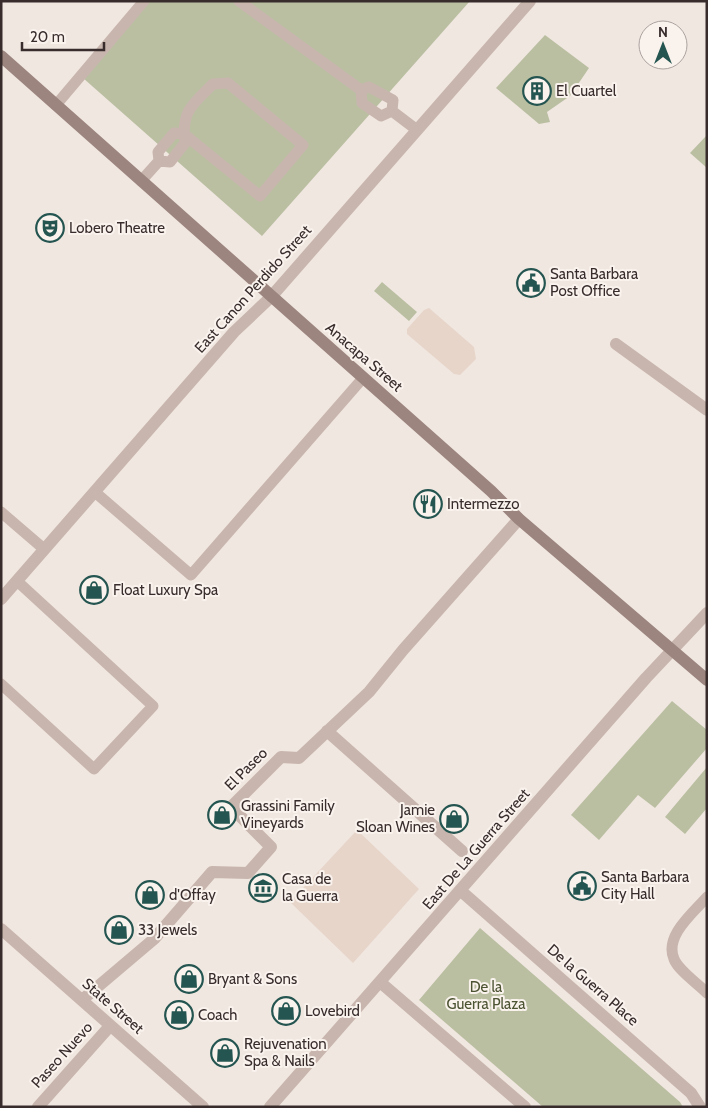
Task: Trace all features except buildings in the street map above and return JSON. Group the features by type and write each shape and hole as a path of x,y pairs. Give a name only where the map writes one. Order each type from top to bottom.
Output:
{"street":[{"name":"East Canon Perdido Street","path":"1,599 234,332 271,296 530,1"},
{"name":"Anacapa Street","path":"1,56 491,491 519,518 671,651 707,680"},
{"path":"616,344 707,410"},
{"name":"El Paseo","path":"82,1000 154,939 212,872 248,873 271,847 231,807 281,757 299,758 369,692 403,650 519,518"},
{"name":"East De La Guerra Street","path":"270,1107 671,651 707,613"},
{"path":"328,732 462,851"},
{"name":"De la Guerra Place","path":"461,891 691,1094 700,1107"},
{"name":"State Street","path":"1,929 203,1107"},
{"path":"380,982 525,1107"},
{"name":"Paseo Nuevo","path":"38,1107 110,1026"}],"lane":[{"path":"56,105 144,1"},
{"path":"238,1 361,90 362,103 381,116 392,111"},
{"path":"141,181 159,161 170,162 185,143 184,134 185,120 188,111 213,84 228,83 302,145 260,196 184,134"},
{"path":"361,90 369,87 393,100 392,111"},
{"path":"392,111 417,130"},
{"path":"96,492 191,575 363,378"},
{"path":"1,512 44,549"},
{"path":"1,684 94,769 152,706 17,581"},
{"path":"707,897 679,929 672,944 674,959 679,967 707,993"}],"green space":[{"path":"150,1 470,1 262,236 83,78"},
{"path":"545,35 589,68 570,96 547,112 550,122 539,124 496,88"},
{"path":"707,135 707,168 690,153"},
{"path":"382,282 417,312 409,321 374,291"},
{"path":"672,701 707,730 707,748 655,808 638,795 599,840 571,815"},
{"path":"707,767 707,808 685,834 665,817"},
{"name":"De la Guerra Plaza","path":"480,928 680,1102 683,1107 543,1107 419,1000"}],"shaded area":[{"path":"429,308 474,347 476,359 460,375 454,374 407,334 407,329 424,310"},
{"path":"357,830 419,889 353,963 290,902"}],"place":[{"name":"El Cuartel","path":"537,91"},
{"name":"Lobero Theatre","path":"50,228"},
{"name":"Santa Barbara Post Office","path":"531,283"},
{"name":"Intermezzo","path":"428,504"},
{"name":"Float Luxury Spa","path":"94,590"},
{"name":"Grassini Family Vineyards","path":"222,815"},
{"name":"Jamie Sloan Wines","path":"454,819"},
{"name":"Santa Barbara City Hall","path":"582,886"},
{"name":"Casa de la Guerra","path":"263,888"},
{"name":"d'Offay","path":"150,895"},
{"name":"33 Jewels","path":"119,930"},
{"name":"Bryant & Sons","path":"189,979"},
{"name":"Lovebird","path":"286,1011"},
{"name":"Coach","path":"179,1015"},
{"name":"Rejuvenation Spa & Nails","path":"225,1053"}]}
